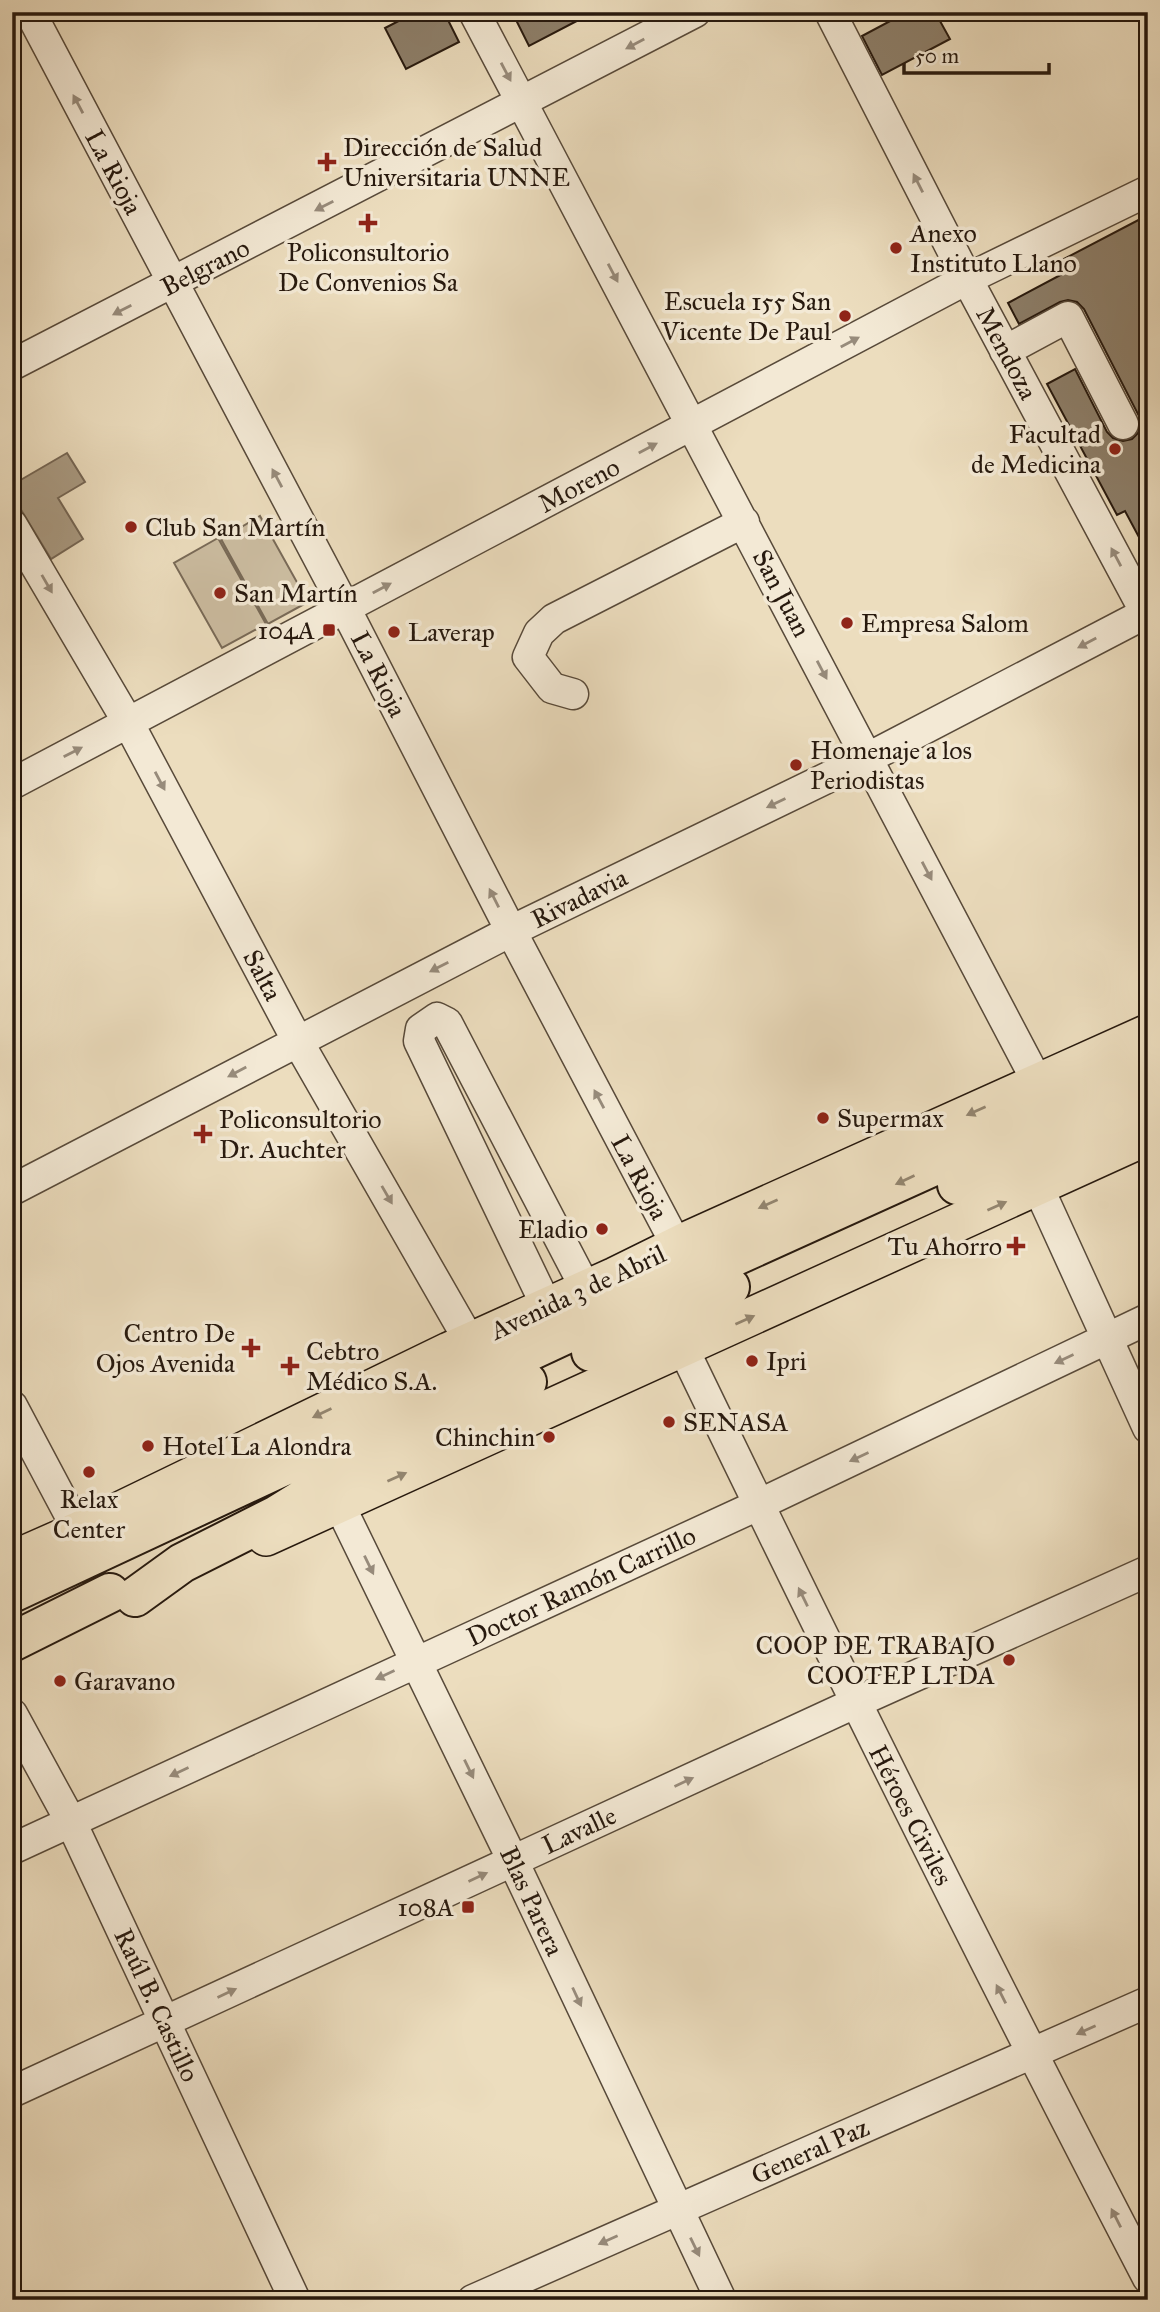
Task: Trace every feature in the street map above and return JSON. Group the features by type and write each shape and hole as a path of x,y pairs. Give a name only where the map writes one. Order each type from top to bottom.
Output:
{"highway":[{"name":"Avenida 3 de Abril","path":"1036,1153 1148,1069"},
{"name":"Avenida 3 de Abril","path":"386,1432 464,1381 493,1384 679,1297 706,1271 1036,1153 1148,1099"},
{"path":"12,1642 105,1569 154,1510 263,1464 386,1432"},
{"path":"105,1569 182,1563 277,1515 386,1432"},
{"name":"Avenida 3 de Abril","path":"12,1593 105,1569"},
{"name":"Avenida 3 de Abril","path":"12,1622 105,1569"}],"main road":[{"name":"Avenida 3 de Abril","path":"12,1560 105,1569 339,1504 493,1384 547,1307 586,1289 679,1297 1038,1083 1148,1033"},
{"name":"Avenida 3 de Abril","path":"12,1655 105,1569 679,1297 1036,1153 1148,1136"}],"street":[{"name":"La Rioja","path":"30,12 345,608 511,931 679,1297"},
{"name":"San Juan","path":"474,12 1038,1083"},
{"name":"Belgrano","path":"12,365 695,12"},
{"name":"Mendoza","path":"830,12 967,279 1147,614"},
{"name":"Moreno","path":"12,783 129,724 967,279 1148,191"},
{"path":"1005,351 1068,317 1123,424"},
{"path":"573,694 552,688 528,657 539,633 554,619 744,522"},
{"name":"Salta","path":"12,525 129,724 297,1040 493,1384"},
{"name":"Rivadavia","path":"12,1190 511,931 868,758 1147,614"},
{"path":"547,1307 419,1041 421,1029 437,1018 447,1023 586,1289"},
{"path":"1038,1083 1036,1153 1106,1339 1148,1427"},
{"name":"Héroes Civiles","path":"679,1297 758,1505 1032,2054 1148,2278"},
{"name":"Doctor Ramón Carrillo","path":"12,1849 758,1505 1148,1319"},
{"path":"12,1406 105,1569"},
{"name":"Blas Parera","path":"339,1504 513,1861 721,2300"},
{"name":"Lavalle","path":"12,2092 855,1703 1148,1571"},
{"name":"Raúl B. Castillo","path":"12,1714 72,1822 295,2300"},
{"name":"General Paz","path":"473,2300 1148,2002"}],"shaded area":[{"path":"67,453 85,482 58,498 83,539 51,559 12,495 12,485"},
{"name":"San Martín","path":"260,516 308,602 268,624 221,539"},
{"name":"San Martín","path":"218,538 266,624 222,648 174,563"}],"building":[{"path":"416,12 444,12 459,42 406,69 385,28"},
{"path":"527,12 594,12 529,46 515,18"},
{"path":"907,12 935,12 950,39 882,75 862,36"},
{"name":"Facultad de Medicina","path":"1148,215 1148,554 1125,511 1117,515 1047,384 1075,369 1107,432 1113,438 1123,441 1132,439 1138,433 1139,416 1084,309 1077,302 1068,300 1019,324 1008,303 1068,271 1062,260"}],"place":[{"name":"Dirección de Salud Universitaria UNNE","path":"327,162"},
{"name":"Policonsultorio De Convenios Sa","path":"368,223"},
{"name":"Anexo Instituto Llano","path":"896,248"},
{"name":"Escuela 155 San Vicente De Paul","path":"845,316"},
{"name":"Facultad de Medicina","path":"1115,449"},
{"name":"Club San Martín","path":"131,527"},
{"name":"San Martín","path":"220,593"},
{"name":"Empresa Salom","path":"847,623"},
{"name":"104A","path":"329,630"},
{"name":"Laverap","path":"394,632"},
{"name":"Homenaje a los Periodistas","path":"796,765"},
{"name":"Supermax","path":"823,1118"},
{"name":"Policonsultorio Dr. Auchter","path":"203,1134"},
{"name":"Eladio","path":"602,1229"},
{"name":"Tu Ahorro","path":"1016,1246"},
{"name":"Centro De Ojos Avenida","path":"251,1348"},
{"name":"Ipri","path":"752,1361"},
{"name":"Cebtro Médico S.A.","path":"290,1366"},
{"name":"SENASA","path":"669,1422"},
{"name":"Chinchin","path":"549,1437"},
{"name":"Hotel La Alondra","path":"148,1446"},
{"name":"Relax Center","path":"89,1472"},
{"name":"COOP DE TRABAJO COOTEP LTDA","path":"1009,1660"},
{"name":"Garavano","path":"60,1681"},
{"name":"108A","path":"468,1907"}]}
